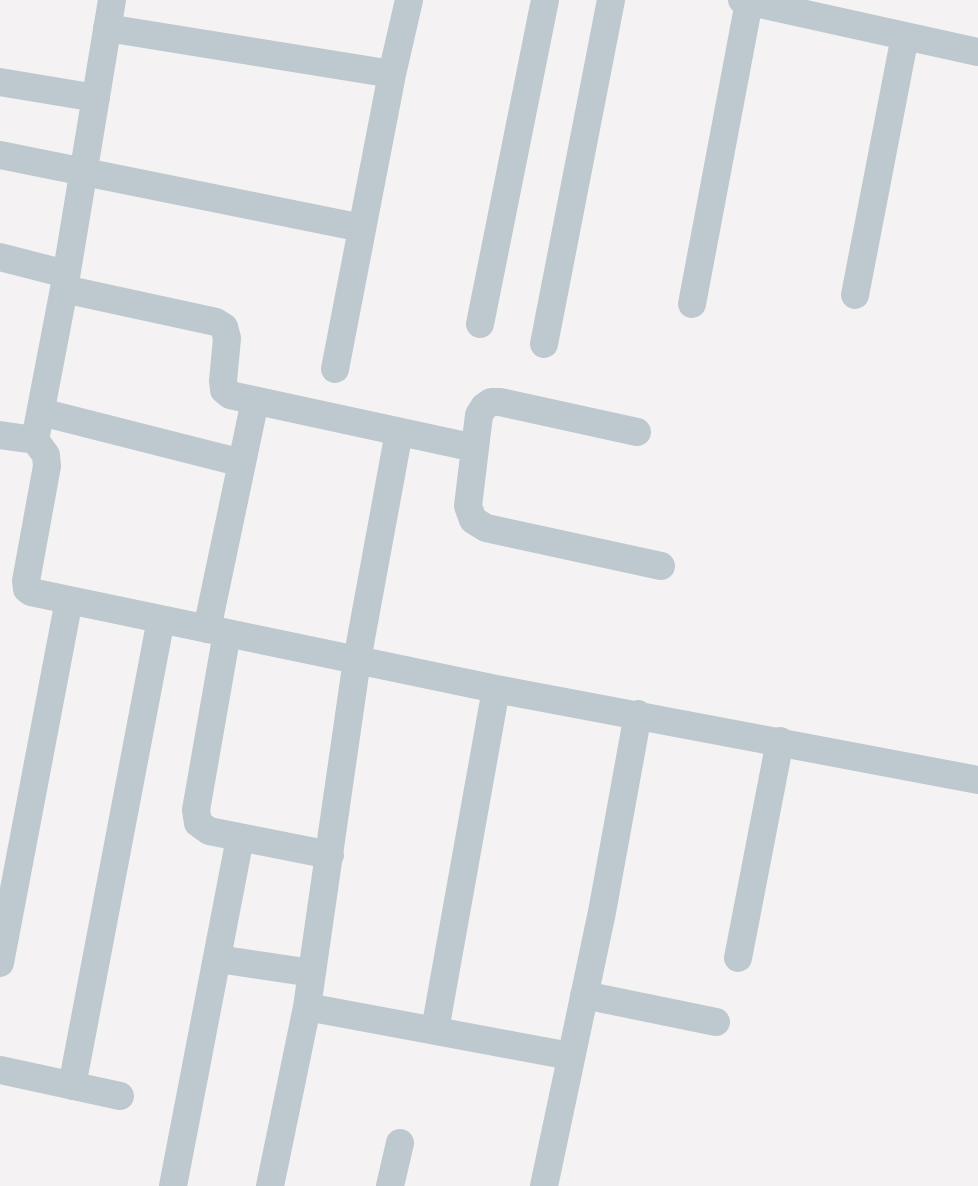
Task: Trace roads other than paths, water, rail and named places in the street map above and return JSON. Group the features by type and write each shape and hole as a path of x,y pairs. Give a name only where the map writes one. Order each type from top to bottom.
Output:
{"street":[{"path":"35,440 65,281 112,0"},
{"path":"335,369 392,74 409,0"},
{"path":"480,324 545,0"},
{"path":"544,344 611,0"},
{"path":"692,304 761,2 978,52"},
{"path":"107,28 392,74"},
{"path":"855,295 905,36"},
{"path":"0,82 96,98"},
{"path":"0,155 362,228"},
{"path":"0,257 65,281 216,322 224,327 227,338 224,390 230,395 475,448"},
{"path":"255,401 242,463 217,631 196,810 198,823 209,831 330,855"},
{"path":"637,432 491,402 479,415 468,506 472,520 486,528 661,566"},
{"path":"41,412 242,463"},
{"path":"270,1186 307,1007 357,660 399,432"},
{"path":"0,435 35,440 46,455 47,466 26,581 27,589 31,592 496,689 978,780"},
{"path":"0,963 69,600"},
{"path":"72,1086 161,619"},
{"path":"435,1030 496,689"},
{"path":"544,1186 602,912 638,714"},
{"path":"738,958 780,741"},
{"path":"173,1186 240,838"},
{"path":"218,959 312,973"},
{"path":"584,995 716,1022"},
{"path":"307,1007 570,1056"},
{"path":"0,1070 120,1096"},
{"path":"390,1186 400,1143"}]}
